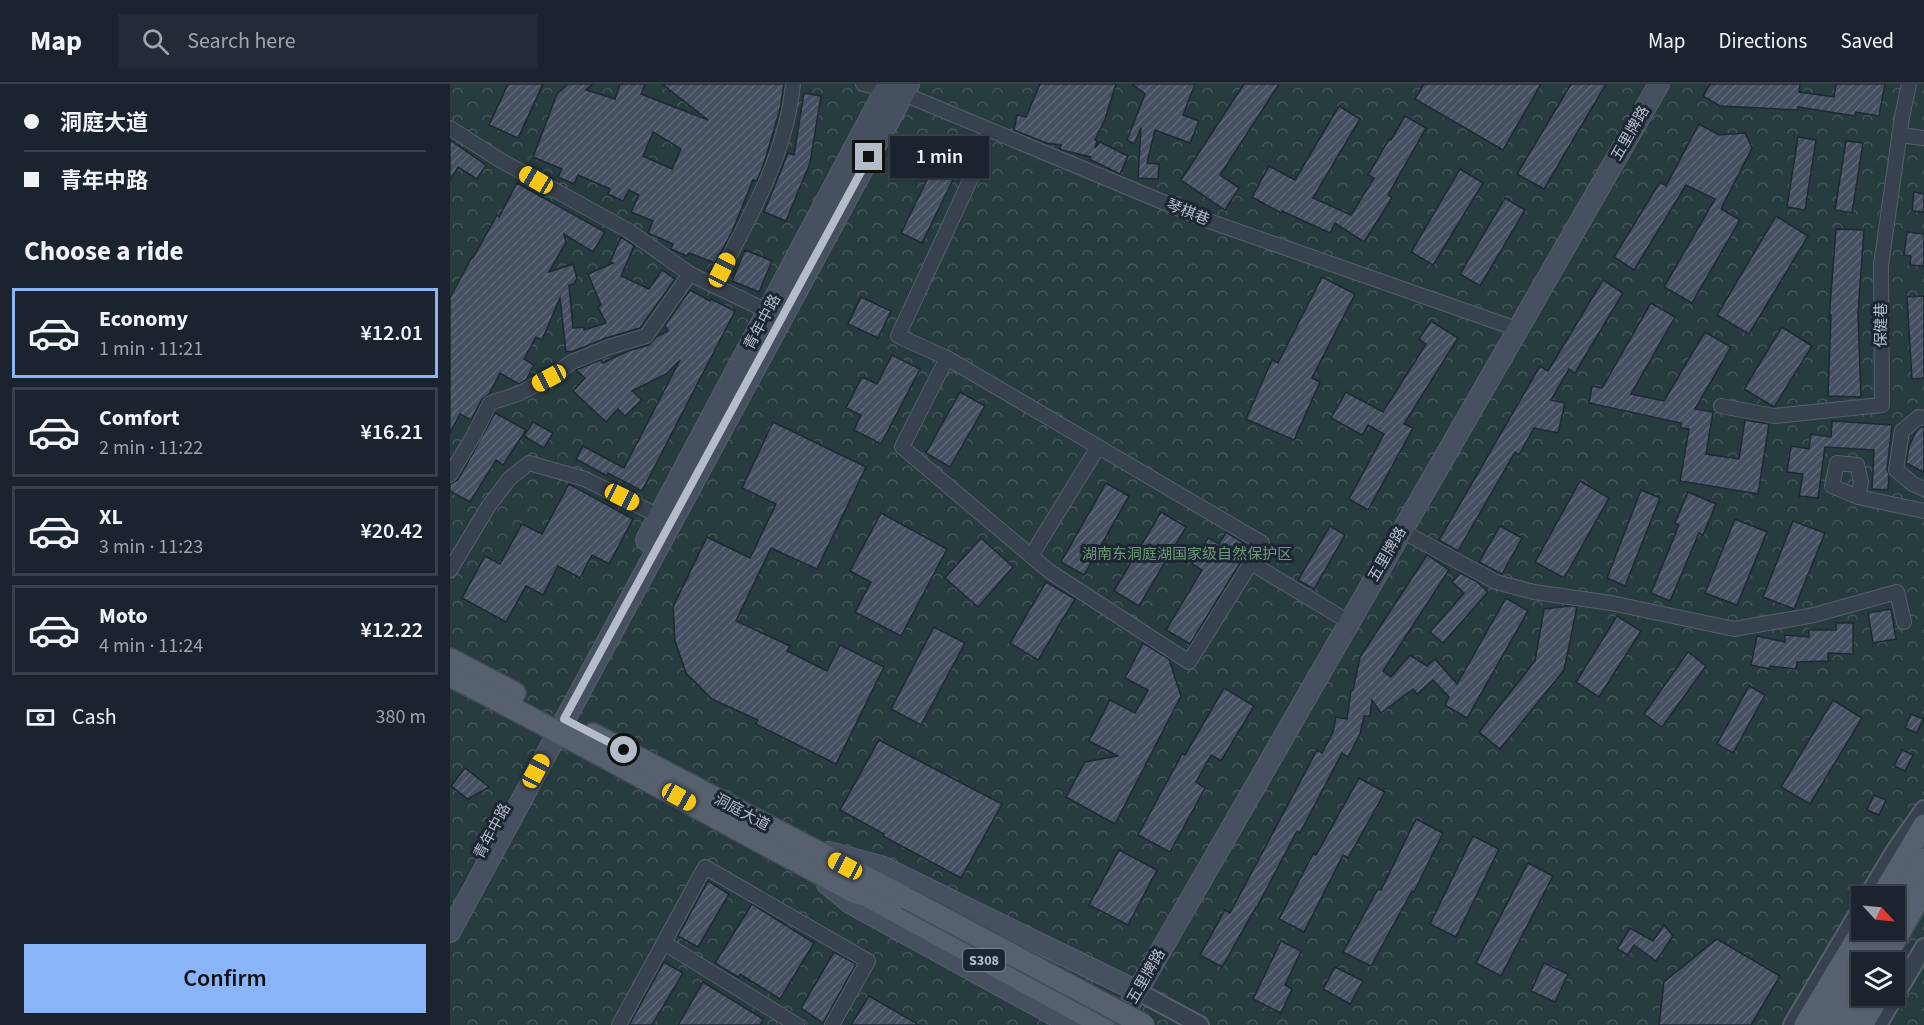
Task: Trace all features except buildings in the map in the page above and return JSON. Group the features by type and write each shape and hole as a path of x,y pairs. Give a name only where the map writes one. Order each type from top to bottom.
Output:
{"main road":[{"name":"五里牌路","path":"1131,1025 1142,994 1348,622 1659,84"},
{"name":"五里牌路","path":"1118,1025 1142,994 1411,536 1671,84"},
{"name":"青年中路","path":"556,722 658,516 767,311 897,88"},
{"name":"青年中路","path":"450,910 556,722 897,88"},
{"name":"洞庭大道","path":"450,659 556,722 803,855 906,898 1144,1025"},
{"name":"洞庭大道","path":"450,676 556,722"},
{"path":"450,932 556,722"},
{"path":"1888,886 1924,825"},
{"name":"洞庭大道","path":"803,855 856,893 865,895 1103,1025"},
{"path":"803,855 881,866 1142,994"},
{"path":"803,855 850,903 1071,1025"},
{"path":"1905,891 1924,859"},
{"path":"1888,952 1924,890"},
{"path":"1904,952 1924,918"},
{"path":"1805,1025 1856,940"},
{"path":"1827,1025 1851,983"},
{"path":"1846,1025 1857,1006"},
{"path":"1862,1025 1873,1006"}],"street":[{"path":"714,285 760,195 779,150 791,110 794,84"},
{"name":"琴棋巷","path":"863,84 897,88 1206,220 1517,329"},
{"name":"保健巷","path":"1721,406 1774,416 1882,405 1881,265 1899,135 1909,84"},
{"path":"450,128 500,160 628,231 690,274 767,311"},
{"path":"1899,135 1924,138"},
{"path":"947,358 902,447 1048,571 1189,662 1262,543 947,358 898,336 980,161"},
{"path":"450,475 490,403 518,394 549,378 572,362 609,347 646,336 690,274"},
{"path":"1924,418 1919,417 1902,430 1896,470 1913,484 1924,489"},
{"path":"1031,556 1098,447"},
{"path":"450,570 488,507 509,479 529,463 585,478 658,516"},
{"path":"1858,496 1924,511"},
{"path":"1411,536 1496,582 1534,592 1611,603 1734,629 1814,615 1897,592 1904,622"},
{"path":"1251,563 1348,622"},
{"path":"1874,886 1924,809"},
{"path":"619,1025 705,867 868,961 832,1025"},
{"path":"1792,1025 1851,925"},
{"path":"664,943 797,1025"},
{"path":"1878,1025 1924,947"},
{"path":"1142,994 1200,1025"}],"green space":[{"name":"湖南东洞庭湖国家级自然保护区","path":"450,84 1924,84 1924,1025 450,1025"}],"route":[{"path":"624,750 564,719 869,157"}]}
